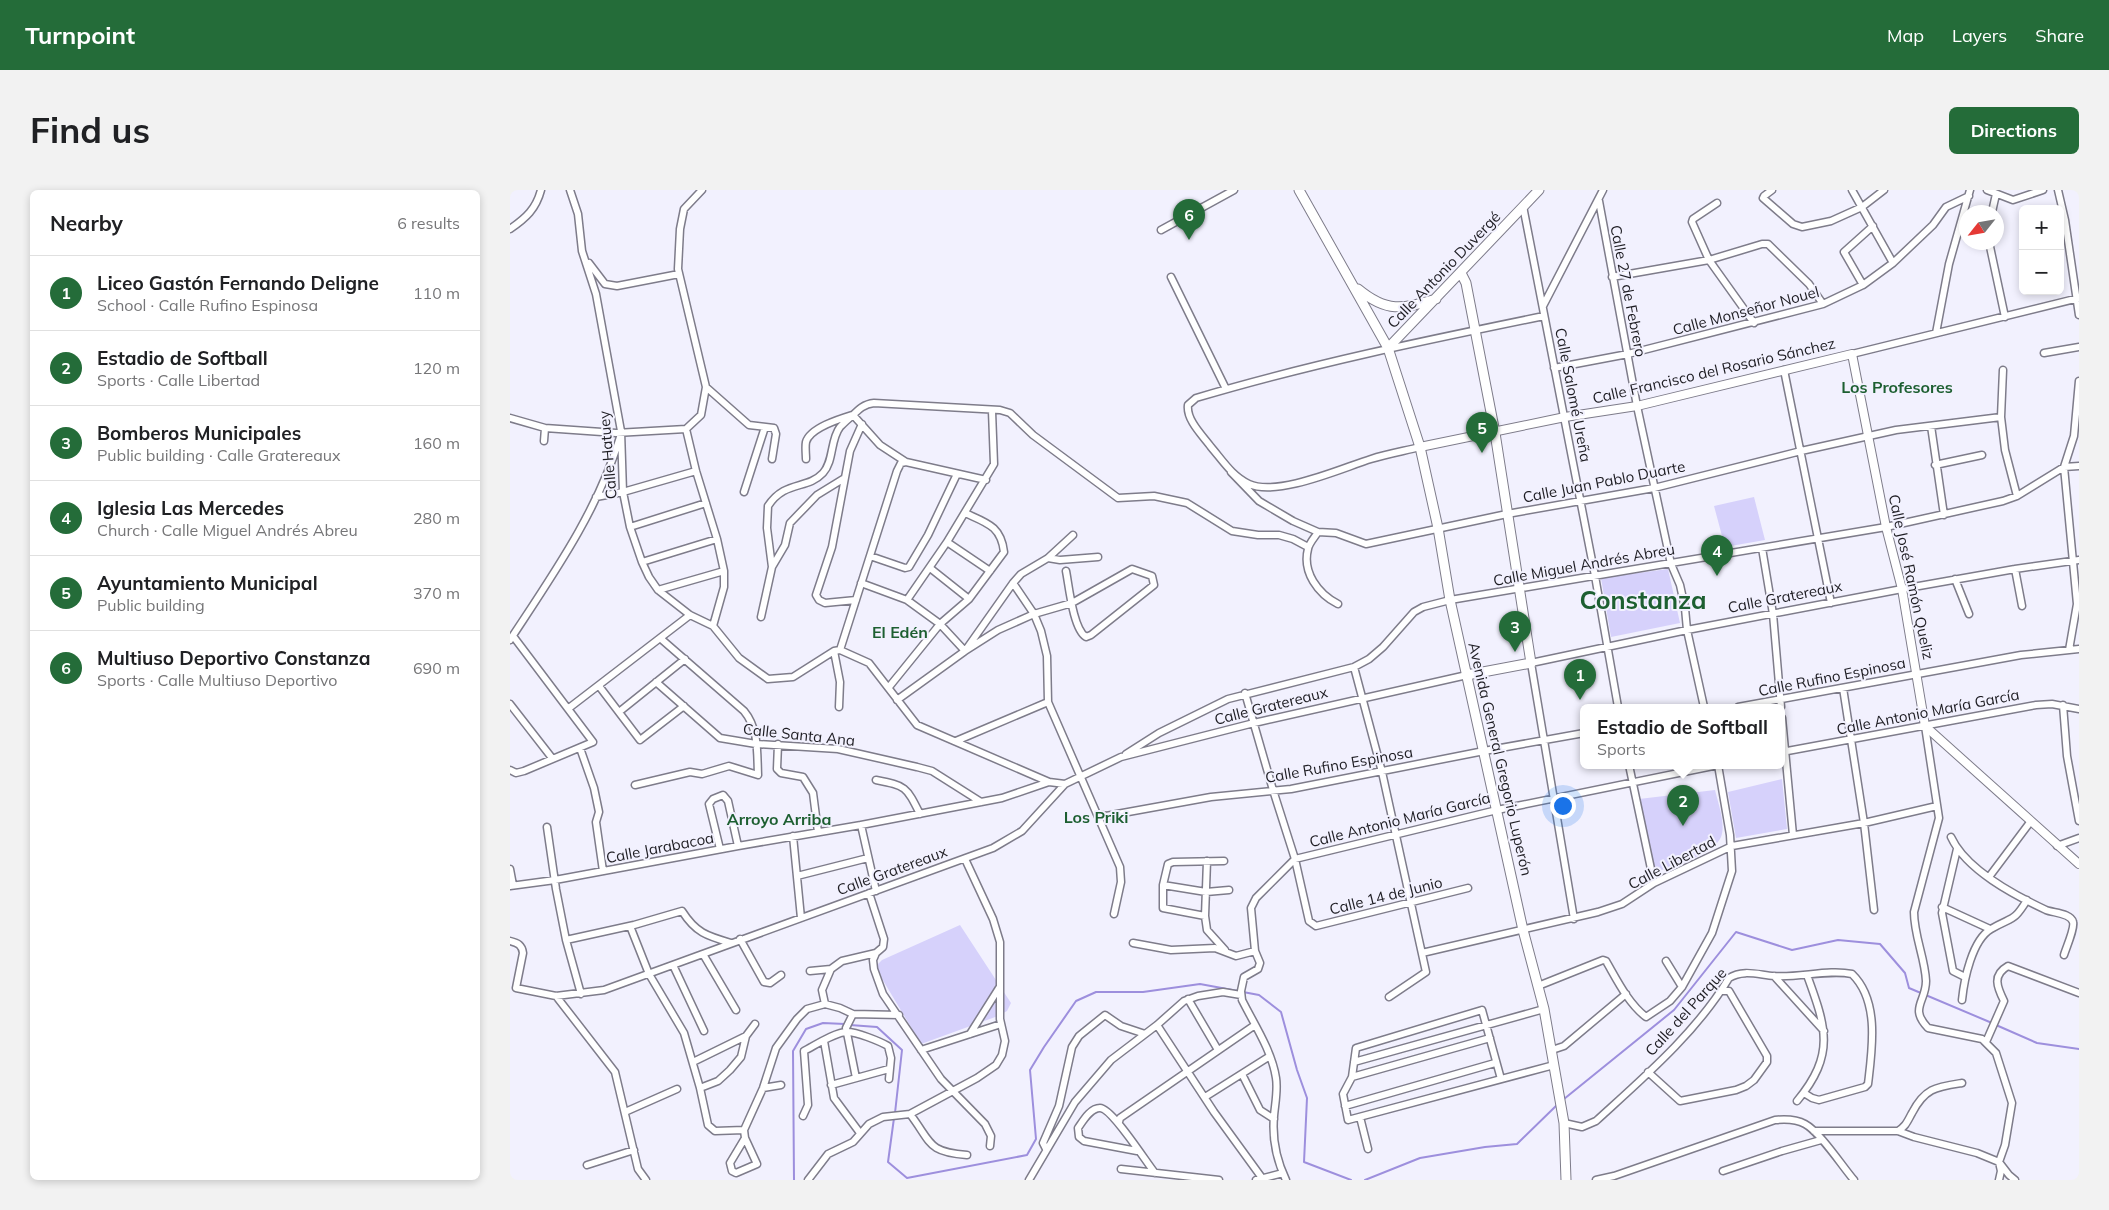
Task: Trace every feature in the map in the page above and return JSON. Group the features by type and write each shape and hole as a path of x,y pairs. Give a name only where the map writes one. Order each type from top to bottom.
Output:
{"main road":[{"name":"Avenida General Gregorio Luperón","path":"1299,190 1388,348 1420,447 1438,528 1450,600 1523,930 1544,1009 1564,1123 1566,1180"},
{"name":"Calle Antonio Duvergé","path":"1388,348 1539,190"},
{"path":"1461,273 1466,283 1495,433 1531,662"},
{"path":"1352,284 1381,305 1408,307 1436,299"},
{"name":"Calle Gratereaux","path":"1467,675 1531,662"}],"street":[{"path":"510,229 526,218 537,204 541,190"},
{"name":"Calle Hatuey","path":"570,190 578,214 582,251 596,294 622,431 623,492 630,527 642,562 658,590 690,615 713,626"},
{"path":"510,418 545,428 616,433 622,431 686,428 701,415 706,387 679,274 678,253 684,209 702,190"},
{"path":"1161,230 1234,190"},
{"path":"1543,306 1599,201 1603,190"},
{"path":"1772,190 1764,198 1797,227 1831,221 1862,207 1884,190"},
{"path":"1852,190 1893,263"},
{"path":"1988,190 2010,200 2022,194 2043,190"},
{"path":"2058,190 2065,220 2079,315"},
{"path":"1936,333 1949,264 1969,193"},
{"name":"Calle Monseñor Nouel","path":"1554,368 1628,354 1823,304 1863,284 1893,263 1932,225 1946,207 1969,193"},
{"path":"1994,205 1996,194"},
{"name":"Calle 27 de Febrero","path":"1599,201 1612,277 1654,488 1671,564 1680,585 1687,630 1703,704"},
{"path":"1717,203 1692,220 1709,260 1754,323"},
{"name":"Calle Salomé Ureña","path":"1523,206 1596,576 1618,704"},
{"path":"1863,284 1844,252 1873,226"},
{"path":"1612,277 1709,260 1762,244 1768,244 1809,284 1823,304"},
{"path":"1991,250 2005,317"},
{"path":"582,251 593,270 605,284 617,286 679,274"},
{"path":"1171,277 1226,389 1294,370 1388,348 1544,316"},
{"name":"Calle Francisco del Rosario Sánchez","path":"1231,472 1250,484 1268,488 1294,483 1374,458 1420,447 1565,417 1637,406 2078,299"},
{"path":"2044,353 2079,347"},
{"name":"Calle José Ramón Queliz","path":"1852,354 1886,527 1902,589 1939,818 1914,912 1914,923 1926,983 1918,1007 1919,1015 1928,1028 1982,1039 1986,1042"},
{"path":"1784,370 1832,603"},
{"path":"2002,370 2000,417 2005,450 2018,496"},
{"path":"2069,650 2078,604 2064,466 2074,436 2079,381"},
{"path":"706,387 749,425 774,428 776,430 772,459"},
{"name":"Calle Juan Pablo Duarte","path":"1226,389 1196,398 1188,405 1187,411 1198,430 1231,472 1259,501 1293,521 1318,532 1336,533 1366,544 1507,514 1654,488 1868,436 2000,417"},
{"path":"772,567 767,528 768,506 783,491 794,485 810,482 822,474 827,466 840,427 865,404 874,403 992,410 1010,413 1033,434 1118,498 1154,496 1187,503 1232,531 1258,535 1279,535 1293,539 1308,547"},
{"path":"908,600 947,542 994,464 992,410"},
{"path":"853,415 880,445 906,462 986,480"},
{"path":"806,459 806,441 810,435 831,422 853,415"},
{"path":"856,600 825,603 819,600 816,595 832,547 843,479 850,451 862,424"},
{"path":"1931,426 1944,515"},
{"path":"744,492 765,427"},
{"path":"544,441 545,428"},
{"path":"686,428 724,571 724,587 713,626 739,658 768,679 793,677 837,650"},
{"path":"510,770 516,773 524,771 592,742 569,708 511,638 572,544 611,467 622,431"},
{"path":"1936,465 1982,455"},
{"path":"839,706 840,682 837,650 856,600 898,466 906,462"},
{"path":"2064,466 2079,466"},
{"name":"Calle Miguel Andrés Abreu","path":"1121,758 1159,733 1228,699 1245,693 1354,667 1369,659 1384,647 1414,612 1424,607 1450,600 1671,564 1886,527 1944,515 2018,496 2064,466"},
{"path":"596,496 623,492 696,471"},
{"path":"870,556 904,568 909,567 928,535 958,474"},
{"path":"761,617 772,567 785,545 790,523 797,513 817,495 843,479"},
{"path":"630,527 706,503"},
{"path":"888,687 940,624 969,599 1004,552 1002,540 994,527 965,513"},
{"path":"1318,532 1308,547 1306,561 1314,586 1330,600 1338,604"},
{"path":"965,650 1021,574 1048,558 1073,535"},
{"path":"642,562 717,539"},
{"path":"947,542 990,572"},
{"path":"1762,548 1774,614 1780,704"},
{"path":"1048,558 1060,560 1098,557"},
{"name":"Calle Gratereaux","path":"1531,662 1955,579 2075,561"},
{"path":"930,568 969,599"},
{"path":"897,700 965,650 998,630 1034,614 1072,603 1124,573 1136,569 1152,576 1154,586 1086,637 1082,635 1072,603 1066,571"},
{"path":"2015,569 2022,606"},
{"path":"658,590 724,571"},
{"path":"1955,579 1969,614"},
{"path":"861,583 908,600 940,624 965,650"},
{"path":"1013,583 1034,614 1041,631 1047,656 1048,702 1120,866 1121,882 1114,914"},
{"path":"569,708 690,615"},
{"path":"635,785 690,772 702,774 729,766 758,776 756,744 750,718 660,638"},
{"name":"Calle Rufino Espinosa","path":"1780,704 1842,688 1917,674 2021,655 2079,649"},
{"path":"837,650 869,663 917,725 956,740 1049,782 1065,784"},
{"path":"619,712 685,659"},
{"path":"1531,662 1574,919"},
{"path":"1354,667 1382,772 1426,972 1390,997"},
{"name":"Calle Gratereaux","path":"510,942 518,943 522,947 516,988 556,996 604,990 993,848 1022,831 1065,784 1121,758 1254,723 1467,675"},
{"name":"Calle Santa Ana","path":"656,682 720,738 756,744 838,749 917,767 932,771 980,802"},
{"path":"599,686 640,740 684,706"},
{"path":"1842,688 1864,823 1874,910"},
{"name":"Calle 14 de Junio","path":"1245,693 1272,790 1295,859 1309,921 1316,926 1411,904 1468,888"},
{"path":"956,740 1048,702"},
{"path":"510,704 552,758"},
{"name":"Calle Antonio María García","path":"1785,752 2036,705 2063,705 2079,709"},
{"path":"2063,705 2067,756 2079,821"},
{"path":"1925,726 2079,864"},
{"name":"Calle Rufino Espinosa","path":"1097,814 1106,816 1211,797 1291,789 1580,734"},
{"path":"778,744 777,770 781,773 803,777 812,789 818,832"},
{"path":"580,748 594,788 599,812 596,822 603,871"},
{"path":"1630,769 1654,883"},
{"name":"Calle Antonio María García","path":"1295,859 1497,810 1698,769"},
{"path":"1538,986 1600,961 1606,961 1626,994 1646,1017 1670,1001 1682,987 1712,933 1732,870 1732,846 1719,769"},
{"path":"1785,769 1793,835"},
{"path":"876,780 902,786 910,793 920,814"},
{"name":"Calle Jarabacoa","path":"511,886 555,880 793,836 861,826 1002,798 1049,782"},
{"path":"720,849 709,804 713,799 723,795 728,801 738,846"},
{"name":"Calle Libertad","path":"1422,952 1574,919 1622,904 1654,883 1732,846 1864,823 1937,806"},
{"path":"1989,877 2031,821"},
{"path":"861,826 876,891"},
{"path":"547,827 566,940 581,994"},
{"path":"793,836 801,918"},
{"path":"1950,837 1957,849 1974,866 1989,877 2048,911 2070,917 2073,920 2064,955"},
{"path":"2057,846 2079,838"},
{"path":"1957,849 1942,907 1942,919 1953,971 1964,977"},
{"path":"796,876 868,858"},
{"path":"808,1180 828,1154 853,1142 860,1133 877,1119 910,1114 996,1066 1002,1055 1005,1041 1001,1024 1000,942 993,919 965,859"},
{"path":"1286,1180 1276,1153 1274,1119 1276,1078 1270,1056 1241,995 1244,977 1259,967 1260,963 1255,951 1252,908 1256,898 1295,859"},
{"path":"1207,861 1205,916 1207,930 1229,954"},
{"path":"1205,916 1162,908 1163,885 1168,864 1172,862 1224,861"},
{"path":"510,869 511,886"},
{"path":"1163,885 1206,892 1229,890"},
{"path":"810,971 831,969 842,961 876,952 883,947 884,939 869,893"},
{"path":"1962,1000 1964,977 1979,943 1990,929 2016,918 2027,900"},
{"path":"1942,907 1990,929"},
{"path":"566,940 630,926 682,911 690,923 703,934 731,943"},
{"path":"630,926 650,974 684,1033 700,1088 708,1126 715,1131 744,1130"},
{"path":"740,939 764,982 770,983 781,975"},
{"path":"1133,943 1171,950 1215,948 1236,956 1255,951"},
{"path":"876,952 873,960 883,994 941,1079 984,1124 991,1136 990,1146"},
{"path":"703,954 736,1010"},
{"path":"1666,961 1682,987"},
{"path":"673,965 704,1031"},
{"path":"1999,1180 2001,1171 1999,1162 2005,1145 2012,1103 1996,1053 1986,1042 2004,1001 1997,986 1997,978 2002,969 2008,966 2079,993"},
{"path":"825,1004 822,990 831,969"},
{"name":"Calle del Parque","path":"1564,1123 1582,1127 1590,1125 1648,1072 1696,1024 1722,991 1729,978 1740,973 1774,976 1850,973 1860,985 1871,1014 1872,1034 1868,1084 1865,1087 1819,1100 1804,1093"},
{"path":"1797,1101 1804,1093 1818,1066 1824,1049 1825,1032 1807,975"},
{"path":"1774,976 1825,1032"},
{"path":"970,1034 1000,984"},
{"path":"1648,1072 1680,1101 1736,1090 1754,1080 1767,1062 1767,1056 1729,990 1722,991"},
{"path":"1029,1180 1075,1102 1111,1060 1157,1025 1176,1006 1188,999 1223,992 1241,995"},
{"path":"1552,1050 1564,1046 1626,994"},
{"path":"556,996 615,1072 638,1169 646,1180"},
{"path":"1188,999 1218,1050"},
{"path":"744,1138 730,1163 732,1171 736,1173 757,1164 744,1138 744,1130 763,1088 776,1048 796,1018 807,1009 825,1004 853,1014 899,1015"},
{"path":"1354,1062 1544,1009"},
{"path":"1501,1079 1495,1063 1482,1010 1356,1048 1352,1077 1343,1094 1348,1120 1554,1065"},
{"path":"853,1014 846,1028 856,1078"},
{"path":"1046,1149 1044,1143 1059,1106 1072,1047 1079,1036 1105,1015 1121,1026 1145,1034"},
{"path":"700,1088 718,1081 742,1057 746,1036 755,1024"},
{"path":"921,1050 1001,1024"},
{"path":"1157,1025 1259,1179 1283,1173"},
{"path":"1119,1122 1120,1118 1255,1025"},
{"path":"803,1116 808,1105 804,1051 824,1041 847,1032 888,1046 891,1058 889,1079"},
{"path":"693,1062 746,1036"},
{"path":"1352,1077 1490,1038"},
{"path":"824,1041 835,1102 860,1133"},
{"path":"1205,1097 1270,1056"},
{"path":"1345,1106 1495,1063"},
{"path":"831,1085 889,1069"},
{"path":"1242,1074 1260,1110 1274,1119"},
{"path":"1898,1131 1906,1126 1912,1112 1926,1092 1941,1086 1962,1082"},
{"path":"763,1088 781,1085"},
{"path":"625,1112 678,1089"},
{"path":"1138,1151 1084,1141 1078,1132 1078,1128 1091,1111 1100,1108 1108,1111 1119,1122 1155,1173"},
{"path":"910,1114 929,1143 937,1149 947,1154 967,1155"},
{"path":"1360,1117 1368,1149"},
{"path":"1596,1180 1614,1176 1775,1120 1789,1119 1805,1124 1814,1131 1854,1180"},
{"path":"1814,1131 1898,1131 1977,1153 1999,1162 2009,1175 2016,1180"},
{"path":"1723,1171 1821,1140"},
{"path":"587,1165 634,1150"},
{"path":"1121,1169 1219,1180"}],"shaded area":[{"path":"1754,497 1765,540 1725,547 1714,506"},
{"path":"1668,569 1680,623 1611,637 1601,578"},
{"path":"1782,779 1787,829 1736,838 1728,792"},
{"path":"1715,790 1723,826 1721,837 1717,843 1691,860 1669,868 1653,871 1639,799"},
{"path":"960,925 1011,1003 1007,1011 998,1016 921,1044 881,977 877,965 882,960"}],"waterway":[{"path":"1564,1099 1674,1010 1736,932 1792,950 1838,940 1880,944 1905,973 1909,988 1992,1023"},
{"path":"894,1118 888,1162 907,1178 1027,1155 1036,1139 1030,1070 1076,1001 1096,992 1143,992 1200,984 1238,991"},
{"path":"1243,992 1259,995 1281,1012 1307,1098 1304,1162 1351,1180"},
{"path":"794,1180 793,1051 806,1029 823,1023 845,1024"},
{"path":"850,1025 877,1027 902,1050 895,1113"},
{"path":"1996,1025 2037,1043 2079,1049"},
{"path":"1365,1180 1420,1158 1485,1147 1517,1144 1558,1104"}],"place":[{"name":"Multiuso Deportivo Constanza","path":"1189,240"},
{"name":"Ayuntamiento Municipal","path":"1482,453"},
{"name":"Iglesia Las Mercedes","path":"1717,576"},
{"name":"Bomberos Municipales","path":"1515,652"},
{"name":"Liceo Gastón Fernando Deligne","path":"1580,700"},
{"name":"Estadio de Softball","path":"1683,826"}],"district":[{"name":"Los Profesores","path":"1897,387"},
{"name":"Constanza","path":"1643,600"},
{"name":"El Edén","path":"900,632"},
{"name":"Los Priki","path":"1096,817"},
{"name":"Arroyo Arriba","path":"779,819"}]}
